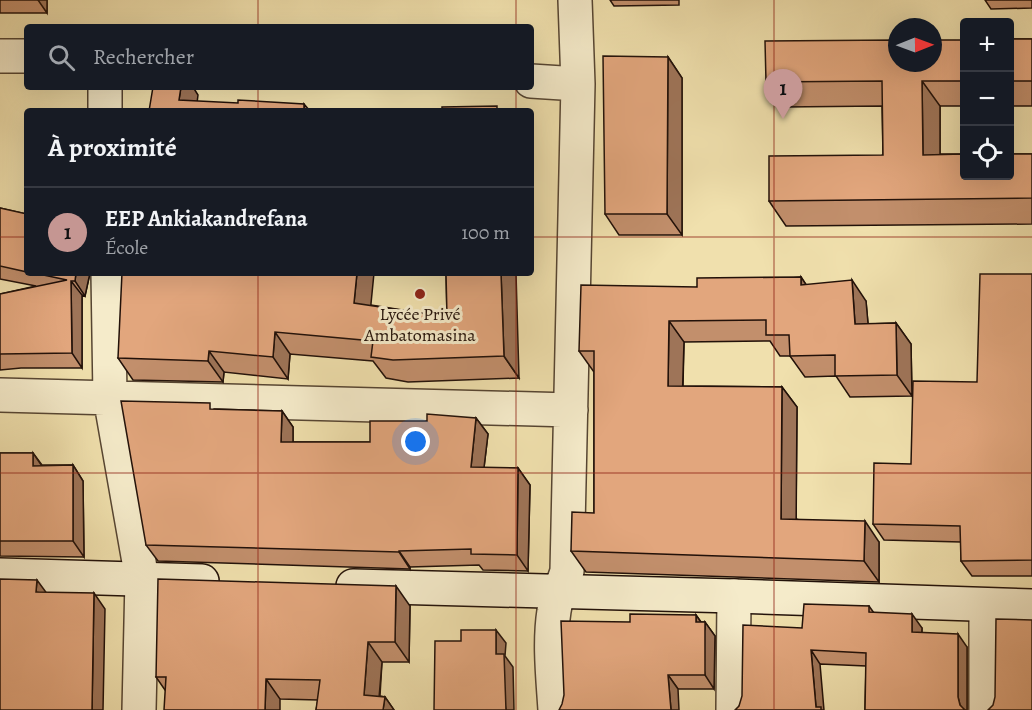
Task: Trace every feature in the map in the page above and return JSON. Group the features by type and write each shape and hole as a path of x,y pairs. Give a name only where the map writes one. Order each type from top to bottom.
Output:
{"street":[{"path":"555,710 552,628 558,592 567,571 578,84 575,0"},
{"path":"0,56 24,56"},
{"path":"534,81 578,84"},
{"path":"105,90 105,108"},
{"path":"108,276 110,397 142,579 139,710"},
{"path":"0,395 571,410"},
{"path":"0,575 237,582"},
{"path":"320,585 1032,606"},
{"path":"733,710 734,596"},
{"path":"986,605 986,710"}],"building":[{"path":"1014,39 1032,39 1032,81 1014,81"},
{"path":"888,40 888,72 942,72 942,40 960,40 960,81 922,81 923,155 960,154 960,180 1014,180 1014,154 1032,154 1032,198 769,201 769,156 883,155 882,81 766,82 765,41"},
{"path":"603,56 668,57 667,214 605,214"},
{"path":"152,90 181,90 179,100 238,103 238,100 304,104 304,108 150,108"},
{"path":"497,106 497,108 442,108"},
{"path":"0,208 24,213 24,271 0,266"},
{"path":"980,274 1032,274 1032,560 961,561 960,526 873,524 874,463 911,464 913,381 977,382"},
{"path":"48,276 76,276 75,281 71,281 72,353 0,354 0,294 67,280"},
{"path":"122,276 357,276 354,303 447,317 446,276 501,276 504,356 393,360 371,357 373,341 275,332 273,357 209,351 208,361 118,358"},
{"path":"801,277 801,285 852,280 855,324 896,323 897,375 835,376 835,355 790,356 789,335 766,335 766,320 669,321 668,386 782,387 781,519 865,521 864,561 571,551 572,512 594,513 594,351 579,351 581,285 697,287 697,278"},
{"path":"121,401 210,403 210,409 282,411 281,442 370,442 370,421 427,421 427,414 476,418 471,467 518,468 517,555 471,554 471,549 399,552 146,545"},
{"path":"0,453 33,453 33,466 73,465 73,541 0,541"},
{"path":"0,579 37,580 36,592 94,593 92,710 0,710"},
{"path":"158,579 396,586 395,642 368,642 364,695 385,697 383,710 316,710 320,680 266,679 265,710 164,710 166,677 156,677"},
{"path":"804,604 869,606 869,612 912,614 912,632 958,634 958,697 960,705 965,710 865,710 866,653 811,650 816,707 821,707 821,710 735,710 742,696 743,625 802,628"},
{"path":"630,614 696,615 696,622 705,622 705,675 668,675 671,710 559,710 564,695 561,621 630,622"},
{"path":"996,619 1032,620 1032,710 988,710 993,705 995,697"},
{"path":"461,630 496,630 496,654 504,654 506,710 434,710 435,641 461,641"}],"place":[{"name":"EEP Ankiakandrefana","path":"783,119"},
{"name":"Lycée Privé Ambatomasina","path":"420,294"}]}
